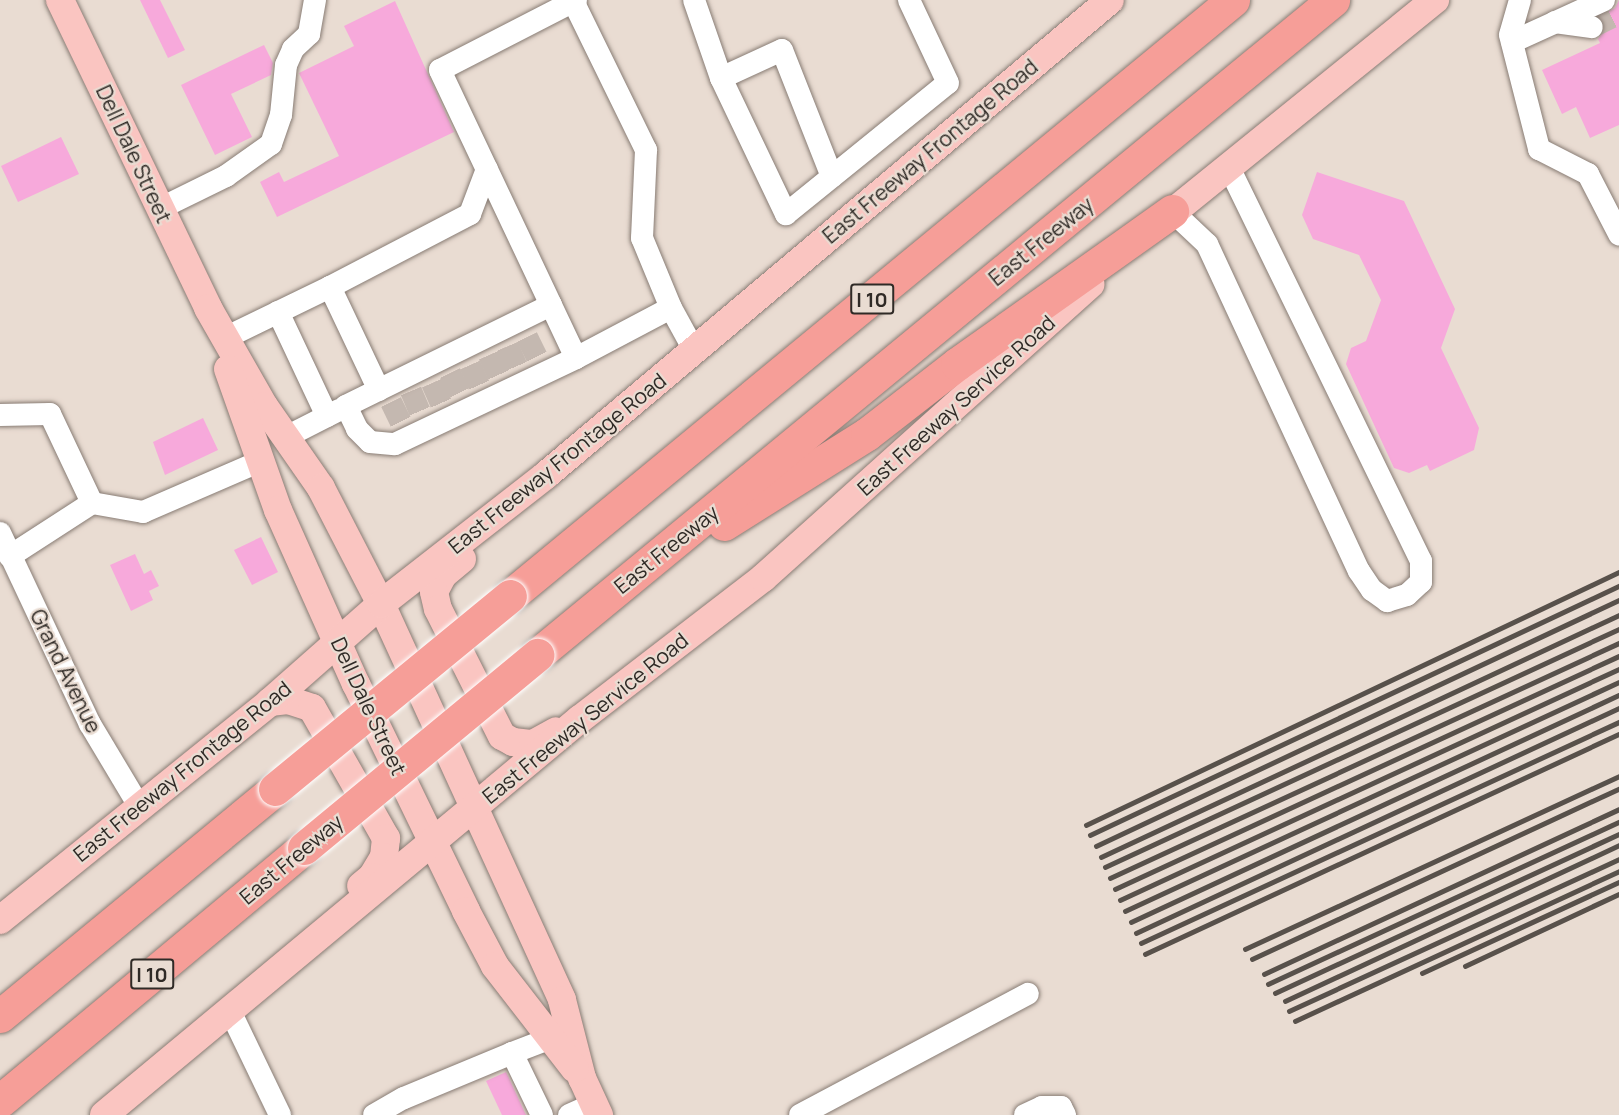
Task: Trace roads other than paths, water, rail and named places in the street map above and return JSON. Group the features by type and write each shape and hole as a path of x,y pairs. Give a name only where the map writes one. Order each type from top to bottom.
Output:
{"highway":[{"name":"I 10","path":"0,1016 1233,0"},
{"name":"East Freeway","path":"0,1101 606,598 1333,0"},
{"path":"606,598 867,434 957,364 1172,211"}],"main road":[{"name":"Dell Dale Street","path":"60,0 208,308 286,437 321,488 381,604 562,1000 582,1078 587,1111"},
{"name":"East Freeway Frontage Road","path":"0,920 270,702 381,604 546,475 1110,0"},
{"name":"East Freeway Service Road","path":"474,807 580,719 763,578 1172,211 1229,168 1435,0"},
{"name":"Dell Dale Street","path":"208,308 279,510 356,684 495,966 582,1078"},
{"path":"546,475 528,498 443,575 434,592 438,609 502,736 513,742 533,744 580,719"},
{"path":"266,979 285,949 372,877 384,857 386,838 312,708 288,700 270,702"},
{"path":"104,1115 474,807"}],"street":[{"path":"159,209 226,176 271,144 281,115 286,65 293,49 309,34 315,0"},
{"path":"697,1 721,78 786,214 948,83 909,0"},
{"path":"1520,0 1510,35 1539,149 1588,174 1619,234"},
{"path":"1512,42 1604,0"},
{"path":"576,358 440,70 575,2 646,150 642,238 671,309 694,350"},
{"path":"1555,22 1592,27"},
{"path":"721,78 782,50 832,177"},
{"path":"1172,211 1207,244 1359,572 1372,590 1387,601 1407,595 1421,582 1421,561 1229,168"},
{"path":"225,338 330,287 470,214 487,169"},
{"path":"330,287 452,363"},
{"path":"286,437 337,411 452,363 552,304"},
{"path":"278,312 337,411 370,442 395,444 474,400 576,358 671,309"},
{"path":"0,415 50,414 92,503"},
{"path":"10,556 92,503 143,512 261,461"},
{"name":"Grand Avenue","path":"0,533 90,724 139,806"},
{"path":"800,1115 1028,994"},
{"path":"230,1011 280,1115"},
{"path":"374,1115 405,1098 551,1038"},
{"path":"512,1053 542,1115"},
{"path":"1025,1115 1042,1107 1061,1107 1065,1115"}],"tunnel":[{"path":"1592,27 1619,14"},
{"path":"527,337 539,362"},
{"path":"508,346 519,372"},
{"path":"489,355 501,382"},
{"path":"470,365 481,390"},
{"path":"450,373 462,398"},
{"path":"432,383 443,408"},
{"path":"411,391 422,417"},
{"path":"391,402 403,427"}],"railway":[{"path":"1086,825 1619,572"},
{"path":"1090,835 1619,586"},
{"path":"1096,846 1619,600"},
{"path":"1101,857 1619,615"},
{"path":"1105,867 1619,629"},
{"path":"1110,878 1619,643"},
{"path":"1115,889 1619,656"},
{"path":"1120,900 1619,669"},
{"path":"1125,911 1619,682"},
{"path":"1131,922 1619,695"},
{"path":"1136,933 1619,708"},
{"path":"1141,943 1619,722"},
{"path":"1145,954 1619,734"},
{"path":"1245,949 1619,776"},
{"path":"1252,959 1619,789"},
{"path":"1264,974 1619,809"},
{"path":"1268,984 1619,822"},
{"path":"1275,993 1619,834"},
{"path":"1285,1001 1619,845"},
{"path":"1289,1011 1619,859"},
{"path":"1295,1021 1619,871"},
{"path":"1422,973 1619,882"},
{"path":"1465,966 1619,894"}]}
